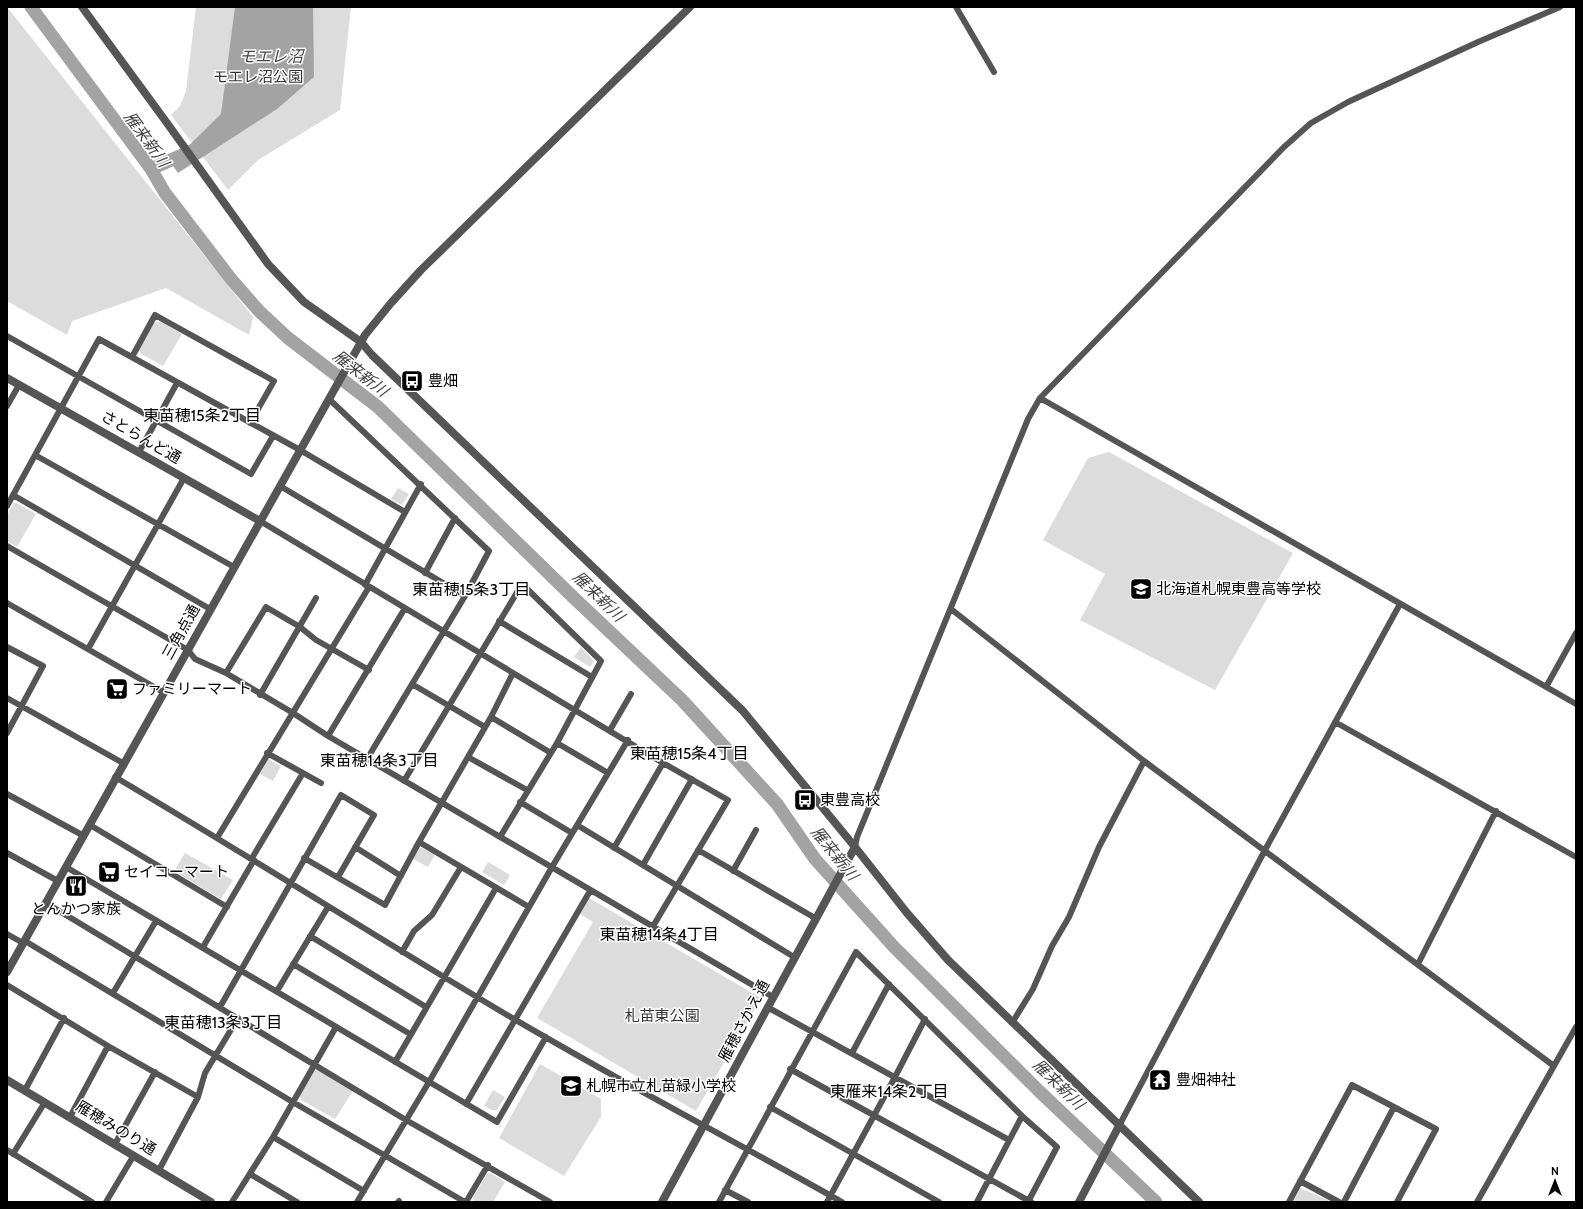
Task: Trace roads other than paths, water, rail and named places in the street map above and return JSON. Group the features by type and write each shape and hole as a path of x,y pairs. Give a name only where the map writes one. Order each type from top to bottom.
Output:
{"street":[{"path":"82,7 268,264 290,289 304,302 361,342 372,355 743,711 855,847 907,913 948,960 1120,1124 1199,1202"},
{"path":"361,342 391,303 421,270 690,7"},
{"path":"956,7 994,72"},
{"path":"855,847 1028,419 1040,398 1284,147 1311,123 1348,102 1478,42 1560,7"},
{"path":"132,357 155,315 274,381 250,423"},
{"path":"7,336 251,474 273,436"},
{"path":"7,506 99,339 300,450 405,512"},
{"name":"三角点通","path":"7,972 84,836 115,777 361,342"},
{"name":"さとらんど通","path":"7,378 260,521"},
{"path":"139,452 177,383"},
{"path":"7,406 19,384"},
{"path":"329,398 421,484 489,551 465,596 367,759"},
{"path":"1040,398 1576,704"},
{"path":"35,455 234,567"},
{"path":"88,649 184,478"},
{"path":"217,838 267,753 294,713 367,586 384,549 421,484"},
{"path":"280,486 465,596"},
{"path":"13,495 210,609"},
{"path":"425,573 455,518"},
{"path":"260,521 513,674 628,740 663,763 728,800 652,928"},
{"path":"7,546 188,650 195,659 226,673 442,804 552,867 652,928 773,998"},
{"path":"404,781 522,584 601,661 551,753 527,790 500,837"},
{"path":"260,695 316,598"},
{"path":"7,603 163,692"},
{"path":"1079,1202 1265,850 1400,604"},
{"path":"226,673 266,607 300,627 316,640 369,670"},
{"path":"328,736 405,608"},
{"path":"951,610 1144,761 1554,1066"},
{"path":"499,621 592,677"},
{"path":"1546,687 1576,633"},
{"path":"7,646 43,666 7,733"},
{"path":"304,858 385,905 419,842 491,717 513,674"},
{"path":"412,684 448,707 485,727"},
{"path":"610,730 631,694"},
{"path":"7,698 123,763"},
{"path":"491,717 551,753"},
{"path":"1335,722 1576,857"},
{"path":"357,1202 429,1082 552,867 628,740"},
{"path":"556,743 608,773"},
{"path":"267,753 321,783"},
{"path":"468,757 527,790"},
{"path":"1012,1022 1033,989 1052,946 1069,917 1099,847 1144,761"},
{"path":"614,848 663,763"},
{"path":"203,947 303,773"},
{"path":"115,777 291,882 328,907 402,952 546,1037 842,1202"},
{"path":"643,865 692,780"},
{"path":"7,794 84,836"},
{"path":"220,1008 341,795 374,815 338,878"},
{"path":"520,802 572,833"},
{"path":"1418,964 1496,811"},
{"path":"90,825 227,907"},
{"path":"577,825 794,957"},
{"path":"733,871 756,830"},
{"path":"419,842 529,907"},
{"path":"355,847 401,876"},
{"name":"雁穂さかえ通","path":"662,1202 828,894 855,847"},
{"path":"698,850 815,918"},
{"path":"7,852 58,881"},
{"path":"66,867 496,1122 546,1037"},
{"path":"402,952 414,931 432,915 461,867"},
{"path":"395,1062 496,888"},
{"path":"466,1104 590,891"},
{"path":"46,903 406,1120 488,1165 550,1202"},
{"path":"277,992 328,907"},
{"path":"113,993 156,921"},
{"path":"7,934 24,942 113,993 291,1101 466,1202 488,1165"},
{"path":"310,936 426,1007"},
{"path":"719,1202 790,1069 856,952 1022,1116 1056,1147 1029,1201 790,1069"},
{"path":"293,964 410,1034"},
{"path":"852,1053 889,984"},
{"path":"7,985 64,1018 108,1046 198,1097"},
{"path":"767,1007 812,1030 1009,1140"},
{"path":"25,1090 64,1018"},
{"path":"159,1170 198,1097 205,1073 238,1018"},
{"path":"827,1202 852,1154 875,1115 925,1019"},
{"path":"232,1202 336,1027"},
{"path":"1477,1202 1576,1028"},
{"path":"70,1117 108,1046"},
{"path":"115,1144 155,1072"},
{"name":"雁穂みのり通","path":"7,1080 211,1202"},
{"path":"1289,1202 1352,1085 1436,1129 1397,1202"},
{"path":"13,1154 45,1102"},
{"path":"770,1107 939,1202"},
{"path":"1344,1202 1394,1107"},
{"path":"977,1202 1022,1116"},
{"path":"272,1137 364,1191"},
{"path":"7,1150 92,1202"},
{"path":"106,1202 134,1155"},
{"path":"250,1174 297,1202"},
{"path":"1300,1181 1339,1202"},
{"path":"725,1190 748,1202"}],"water":[{"name":"モエレ沼","path":"235,7 313,7 314,77 277,109 178,173 171,163 221,114"}],"waterway":[{"name":"雁来新川","path":"31,7 151,169 165,193 231,279 259,311 288,338 378,407 573,597 682,700 777,804 815,859 894,947 1039,1091 1156,1202"},
{"path":"151,169 191,151"}],"place":[{"name":"豊畑","path":"412,381"},
{"name":"北海道札幌東豊高等学校","path":"1141,589"},
{"name":"ファミリーマート","path":"117,689"},
{"name":"東豊高校","path":"805,800"},
{"name":"セイコーマート","path":"109,872"},
{"name":"とんかつ家族","path":"76,886"},
{"name":"豊畑神社","path":"1160,1080"},
{"name":"札幌市立札苗緑小学校","path":"571,1086"}],"district":[{"name":"東苗穂15条2丁目","path":"202,415"},
{"name":"東苗穂15条3丁目","path":"471,589"},
{"name":"東苗穂15条4丁目","path":"689,753"},
{"name":"東苗穂14条3丁目","path":"379,760"},
{"name":"東苗穂14条4丁目","path":"659,934"},
{"name":"東苗穂13条3丁目","path":"223,1022"},
{"name":"東雁来14条2丁目","path":"889,1091"}],"park label":[{"name":"モエレ沼公園","path":"258,77"},
{"name":"札苗東公園","path":"662,1016"}]}
